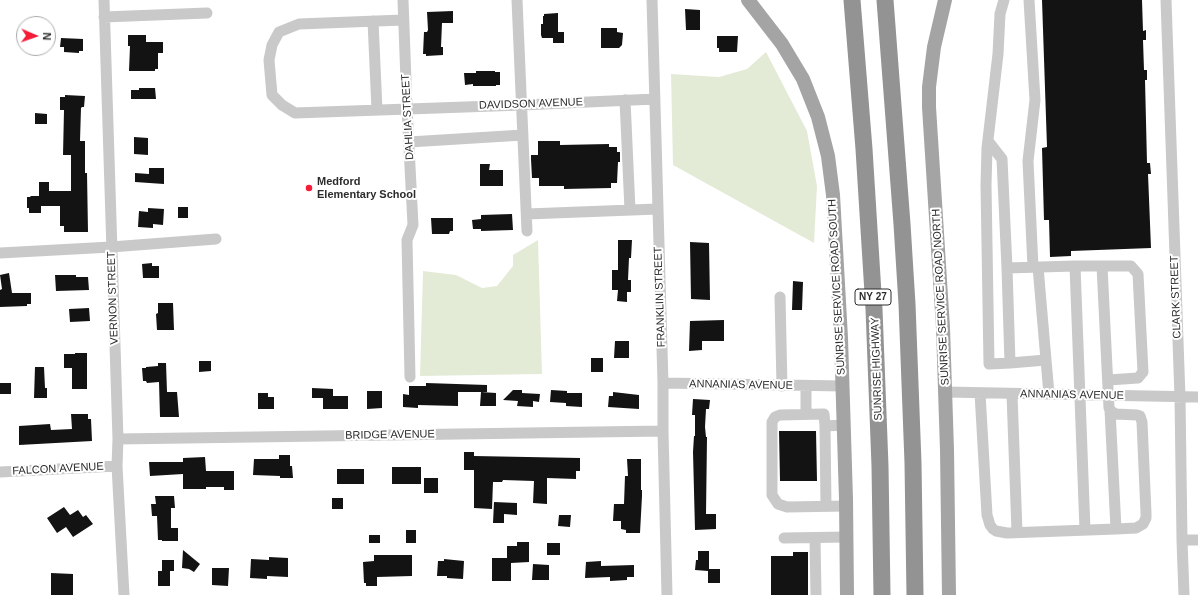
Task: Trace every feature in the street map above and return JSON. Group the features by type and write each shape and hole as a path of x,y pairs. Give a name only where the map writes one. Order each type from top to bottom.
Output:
{"highway":[{"name":"SUNRISE HIGHWAY","path":"852,0 864,149 874,309 880,466 882,595"},
{"name":"NY 27","path":"885,0 907,304 915,595"}],"main road":[{"name":"SUNRISE SERVICE ROAD SOUTH","path":"748,0 782,44 796,66 811,97 824,135 828,156 833,195 844,425 847,595"},
{"name":"SUNRISE SERVICE ROAD NORTH","path":"945,0 934,47 929,107 946,392 949,595"}],"street":[{"name":"VERNON STREET","path":"104,0 118,439 117,466 124,595"},
{"name":"DAHLIA STREET","path":"403,0 413,225 407,240 410,377"},
{"path":"517,0 527,231"},
{"name":"FRANKLIN STREET","path":"652,0 663,383 667,595"},
{"path":"1004,0 1000,14 998,61 988,141 986,185 989,364 1046,360"},
{"path":"1029,0 1035,100 1028,161 1035,267 1049,394"},
{"name":"CLARK STREET","path":"1166,0 1180,397 1184,595"},
{"path":"104,17 207,13"},
{"name":"DAVIDSON AVENUE","path":"404,20 299,24 279,32 272,45 269,60 272,95 282,105 296,113 655,99"},
{"path":"373,21 377,110"},
{"path":"625,100 630,210"},
{"path":"409,142 523,135"},
{"path":"988,141 1002,159 1010,362"},
{"path":"527,214 658,209"},
{"path":"0,253 216,239"},
{"path":"1075,266 1085,530"},
{"path":"1102,266 1116,529"},
{"path":"1007,268 1131,266 1138,274 1143,372 1138,378 1108,380"},
{"path":"780,297 782,386"},
{"name":"ANNANIAS AVENUE","path":"663,383 842,386"},
{"path":"806,386 806,414"},
{"name":"ANNANIAS AVENUE","path":"946,392 1198,397"},
{"path":"980,393 988,519 990,526 996,531 1017,532 1116,529 1136,528 1143,524 1146,518 1142,422 1137,415 1116,414 1110,410"},
{"path":"1012,394 1017,532"},
{"path":"826,506 824,414 780,415 772,422 772,495 778,504 787,507 846,506"},
{"path":"825,426 844,425"},
{"name":"BRIDGE AVENUE","path":"118,439 663,431"},
{"name":"FALCON AVENUE","path":"0,472 117,466"},
{"path":"784,538 846,537"},
{"path":"816,538 816,595"},
{"path":"1182,540 1198,540"}],"green space":[{"path":"766,52 807,131 817,186 814,243 673,165 671,74 719,77 747,69"},
{"path":"538,240 542,374 420,376 423,271 456,275 482,288 497,286 513,266 513,255"}],"building":[{"path":"1042,0 1142,0 1143,31 1146,30 1146,40 1143,40 1144,70 1147,70 1147,80 1145,80 1147,163 1150,163 1151,174 1148,174 1151,248 1071,251 1071,256 1050,257 1049,220 1044,220 1042,148 1047,147"},
{"path":"685,9 700,10 700,30 686,30"},
{"path":"453,11 453,23 442,23 441,47 443,47 443,55 426,56 426,54 423,54 424,32 427,32 428,30 427,12"},
{"path":"558,13 558,32 564,32 564,43 553,43 553,38 542,38 541,35 541,24 543,24 544,14"},
{"path":"601,28 617,28 617,32 623,33 622,45 619,48 601,48"},
{"path":"128,35 146,35 146,42 163,42 163,53 158,53 158,69 155,69 155,71 129,71 130,46 128,46"},
{"path":"717,36 738,36 737,52 719,52 719,48 717,48"},
{"path":"61,38 83,39 83,51 79,51 79,53 64,52 64,47 60,47"},
{"path":"476,71 500,72 500,85 465,85 464,73 476,73"},
{"path":"139,88 155,88 156,99 131,99 131,90 139,90"},
{"path":"65,95 85,96 84,107 81,108 80,141 85,141 88,232 64,232 64,226 60,226 60,206 41,206 41,213 29,213 29,208 27,208 27,197 39,196 39,182 49,182 49,191 71,191 71,155 63,155 64,110 60,110 60,97 65,97"},
{"path":"35,113 47,114 47,124 35,124"},
{"path":"134,137 148,138 148,155 134,154"},
{"path":"538,141 560,141 560,145 609,144 609,147 617,147 617,152 620,152 620,162 618,162 617,183 611,183 611,188 564,189 564,186 539,186 539,178 532,178 531,159 531,155 538,155"},
{"path":"480,164 490,164 489,170 503,170 503,186 480,186"},
{"path":"149,168 164,168 164,184 135,182 135,173 149,174"},
{"path":"178,207 188,207 188,218 178,218"},
{"path":"148,208 164,209 163,225 153,224 153,228 138,227 139,211 148,212"},
{"path":"512,214 513,230 481,231 481,229 473,229 472,220 481,219 481,215"},
{"path":"431,218 453,218 453,231 450,231 449,234 432,234"},
{"path":"618,240 632,240 628,280 631,280 631,292 627,292 627,302 617,301 618,290 612,290 612,270 618,270"},
{"path":"690,242 709,243 710,300 691,299"},
{"path":"152,263 152,266 159,266 159,278 143,278 142,264"},
{"path":"9,273 12,293 31,293 31,304 27,304 27,306 0,307 0,290 2,289 0,275"},
{"path":"55,275 76,275 76,277 88,277 89,290 56,291"},
{"path":"793,281 803,282 802,310 792,310"},
{"path":"158,303 173,303 174,330 157,330 156,314 158,313"},
{"path":"89,308 90,321 70,322 69,309"},
{"path":"724,320 724,341 702,341 702,350 689,351 690,321"},
{"path":"615,341 629,341 629,358 614,358"},
{"path":"87,353 87,389 72,389 72,368 64,368 64,354"},
{"path":"591,358 603,358 603,372 591,372"},
{"path":"199,361 211,361 211,371 199,372"},
{"path":"158,363 166,363 167,392 177,392 179,417 160,417 159,382 147,383 146,381 143,381 142,368 158,366"},
{"path":"35,367 44,367 47,398 34,398"},
{"path":"0,383 11,383 11,394 0,394"},
{"path":"426,383 487,385 487,392 458,392 458,406 418,405 418,408 403,407 403,394 409,395 409,386 426,386"},
{"path":"312,388 333,389 333,396 348,396 348,409 323,409 323,398 312,398"},
{"path":"513,390 522,390 522,393 540,394 539,402 533,401 533,407 517,406 518,401 503,400"},
{"path":"551,390 567,391 567,393 582,393 582,407 566,406 566,403 550,402"},
{"path":"367,391 382,391 382,408 367,409"},
{"path":"481,392 496,393 496,406 480,406"},
{"path":"613,392 639,395 639,409 608,407 609,396 613,396"},
{"path":"258,393 268,393 268,397 274,397 274,409 258,409"},
{"path":"693,399 710,400 709,409 706,409 705,427 707,437 706,514 716,514 716,529 695,530 693,452 695,415 692,415"},
{"path":"71,414 88,414 88,419 91,419 92,441 19,445 19,426 50,424 51,430 72,429"},
{"path":"779,431 816,431 817,481 780,481"},
{"path":"464,452 474,452 474,456 580,458 580,471 576,471 576,479 547,478 547,504 533,503 534,481 503,480 502,482 493,482 492,509 474,508 474,470 464,470"},
{"path":"279,455 290,455 290,466 292,466 293,478 253,475 254,459 279,459"},
{"path":"205,457 206,471 234,471 234,490 224,490 224,487 183,489 183,474 150,476 149,462 183,462 183,458"},
{"path":"627,459 641,459 642,496 640,533 626,533 626,530 621,529 621,521 613,521 614,504 624,504 625,476 628,476"},
{"path":"392,467 421,467 421,484 392,484"},
{"path":"337,469 364,469 364,484 337,484"},
{"path":"424,478 438,478 438,493 424,493"},
{"path":"155,496 174,496 175,508 171,508 171,528 178,528 178,541 158,540 157,516 152,516 151,504 156,504"},
{"path":"332,498 343,498 343,509 332,509"},
{"path":"494,502 517,503 517,515 504,514 504,523 493,523"},
{"path":"64,507 70,515 78,510 83,517 86,515 93,524 73,537 66,527 57,533 47,518"},
{"path":"559,515 571,515 570,527 558,526"},
{"path":"406,530 416,530 416,543 406,543"},
{"path":"369,535 380,535 380,543 369,543"},
{"path":"517,542 529,542 529,562 511,563 511,581 492,581 492,558 507,558 507,546 517,546"},
{"path":"547,543 560,543 560,555 547,555"},
{"path":"183,550 200,564 194,572 189,569 182,568"},
{"path":"698,551 709,551 709,569 720,569 720,583 708,583 708,571 695,570 696,560 698,560"},
{"path":"793,552 808,552 808,595 771,595 771,556 793,556"},
{"path":"374,555 412,555 412,576 377,577 377,586 366,586 366,583 364,583 363,562 374,561"},
{"path":"269,557 288,558 288,577 267,576 267,579 250,578 251,559 269,560"},
{"path":"444,559 464,561 463,579 437,576 438,561 444,561"},
{"path":"162,560 174,560 174,571 170,571 170,586 158,586 158,571 162,571"},
{"path":"601,561 601,566 634,565 634,577 627,577 627,580 610,581 610,577 585,578 586,562"},
{"path":"533,564 549,565 549,580 532,580"},
{"path":"212,568 229,568 228,586 212,585"},
{"path":"51,573 73,574 73,595 51,595"}],"place":[{"name":"Medford Elementary School","path":"309,188"}]}
